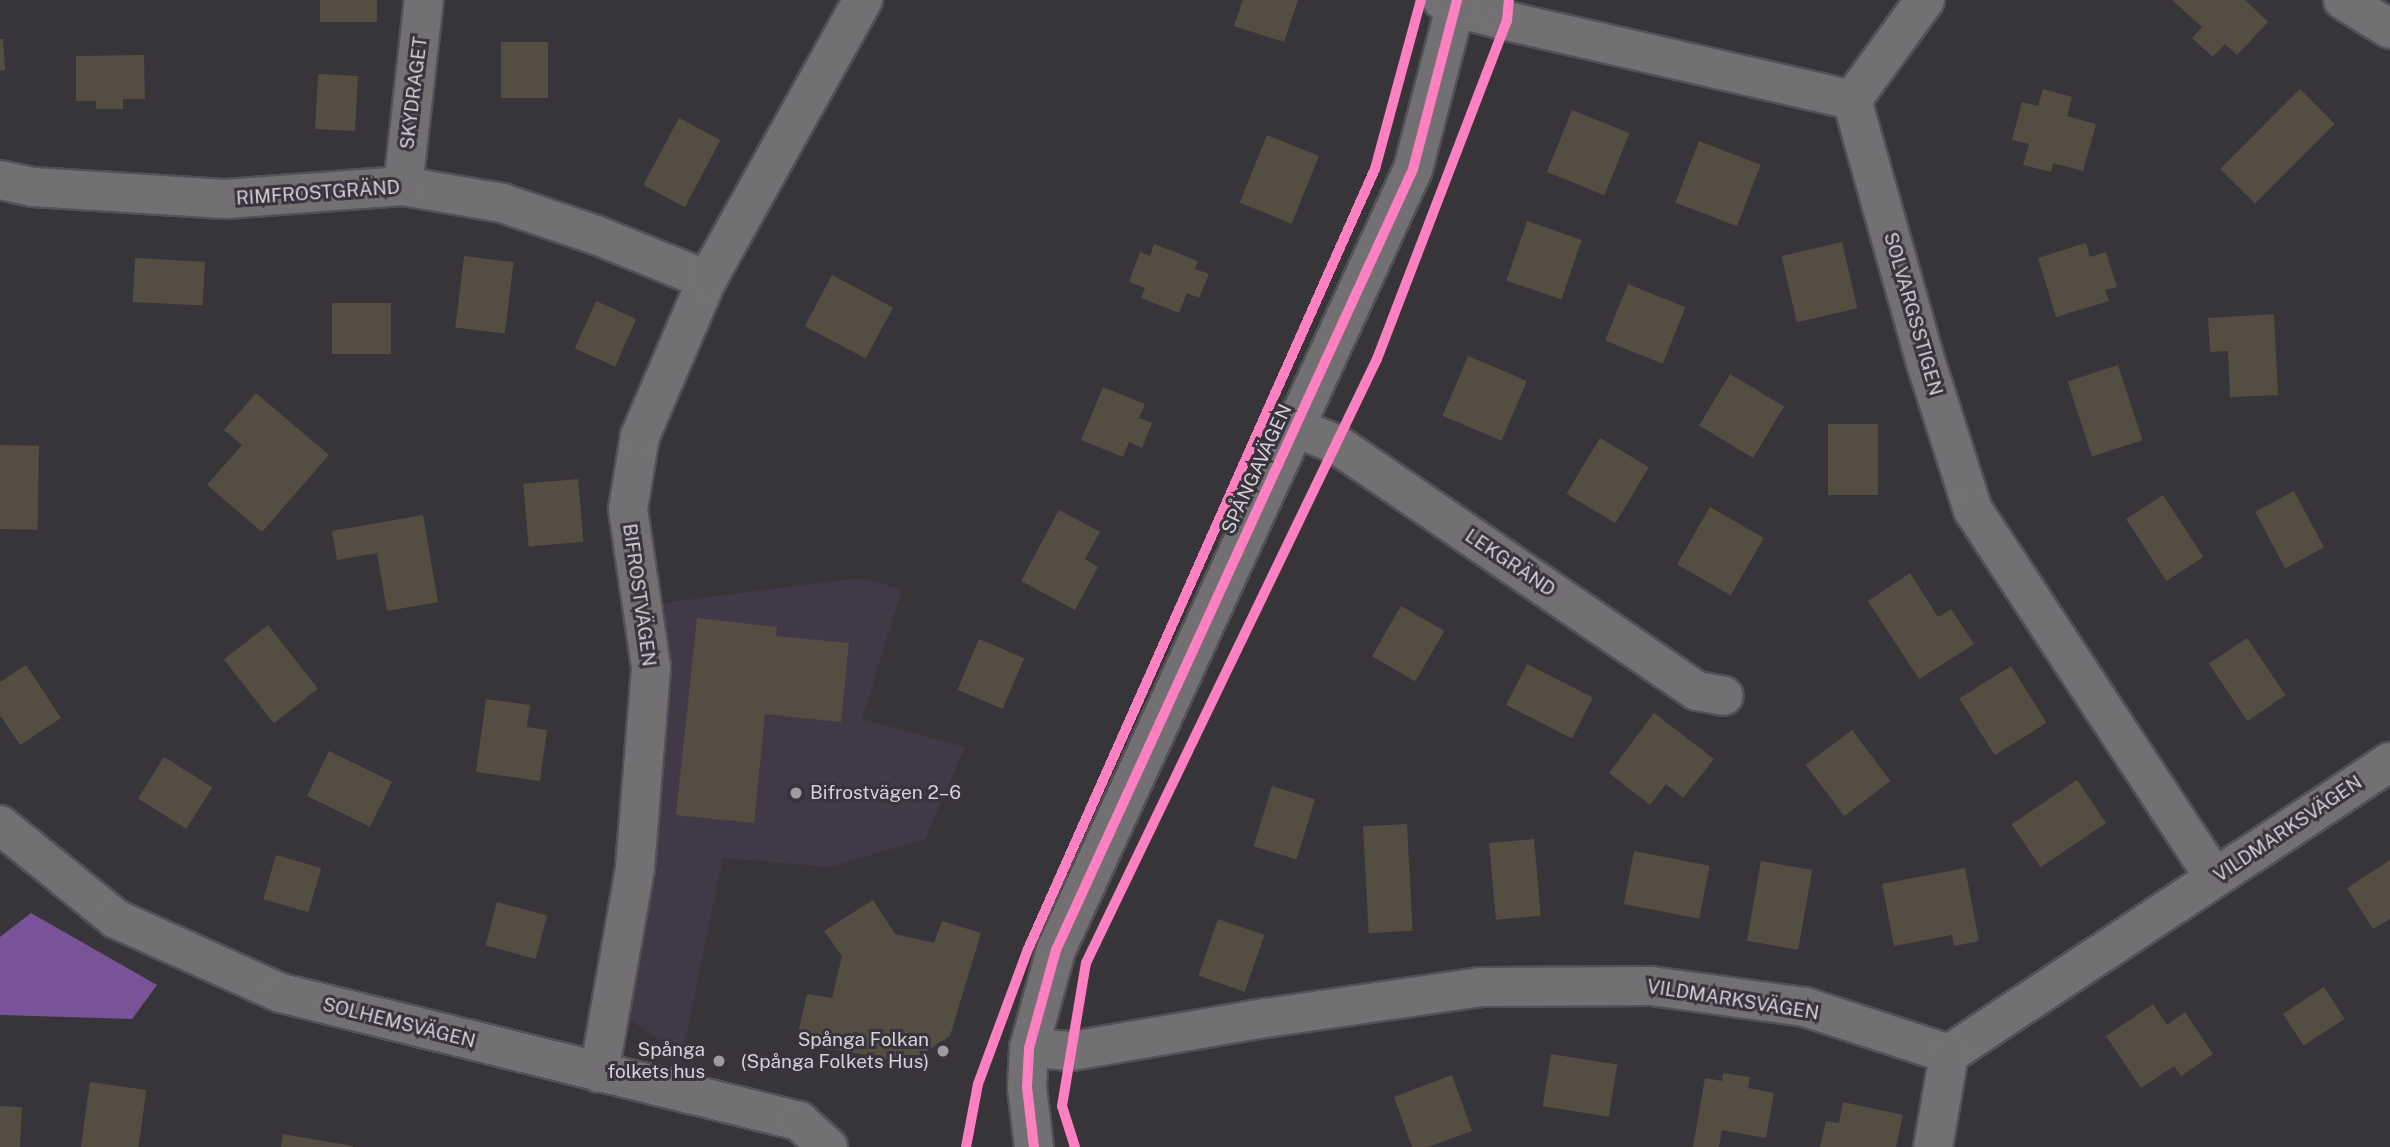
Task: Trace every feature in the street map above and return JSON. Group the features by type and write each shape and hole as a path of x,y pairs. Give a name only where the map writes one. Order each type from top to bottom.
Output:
{"street":[{"name":"SKYDRAGET","path":"403,186 424,0"},
{"name":"BIFROSTVÄGEN","path":"598,1073 635,868 651,667 628,509 640,436 707,280 863,0"},
{"path":"1452,3 1852,100 1925,0"},
{"path":"2343,0 2390,29"},
{"name":"SPÅNGAVÄGEN","path":"1034,1147 1027,1087 1029,1048 1056,950 1413,169 1452,3"},
{"name":"SOLVARGSSTIGEN","path":"1852,100 1927,366 1973,510 2215,878"},
{"name":"RIMFROSTGRÄND","path":"0,180 33,187 225,199 403,186 502,203 596,235 707,280"},
{"name":"LEKGRÄND","path":"1296,428 1336,444 1697,691 1724,696"},
{"name":"VILDMARKSVÄGEN","path":"1029,1048 1072,1052 1266,1018 1482,987 1651,986 1805,1007 1949,1054 2390,762"},
{"name":"SOLHEMSVÄGEN","path":"0,825 116,919 281,993 799,1121 828,1147"},
{"path":"1933,1147 1949,1054"}],"shaded area":[{"name":"Bifrostvägen 2–6","path":"859,578 902,589 862,719 965,747 925,839 830,867 723,858 682,1055 630,1020 662,603"},
{"path":"31,913 157,985 132,1019 0,1015 0,937"}],"building":[{"path":"320,0 377,0 377,22 320,22"},
{"path":"1243,0 1298,0 1284,42 1234,26"},
{"path":"2172,0 2245,0 2268,22 2237,55 2225,44 2213,57 2192,38 2202,27"},
{"path":"0,39 3,39 5,70 0,71"},
{"path":"501,42 548,42 548,98 501,98"},
{"path":"144,55 145,99 123,99 123,109 96,109 96,101 76,101 76,56"},
{"path":"318,74 358,76 355,131 315,129"},
{"path":"2043,89 2072,97 2067,116 2096,124 2083,171 2053,163 2051,172 2023,165 2029,144 2012,140 2022,102 2038,106"},
{"path":"2300,89 2335,124 2255,204 2220,169"},
{"path":"1572,110 1629,133 1604,195 1547,172"},
{"path":"679,118 720,140 685,207 643,185"},
{"path":"1267,135 1319,156 1292,224 1240,203"},
{"path":"1699,141 1761,165 1737,226 1675,203"},
{"path":"1527,221 1582,240 1561,299 1506,281"},
{"path":"1842,242 1857,308 1797,322 1782,256"},
{"path":"2086,243 2090,257 2106,252 2117,287 2105,290 2109,301 2056,317 2038,258"},
{"path":"1154,244 1198,261 1195,269 1209,274 1199,298 1187,293 1179,313 1141,298 1145,288 1129,282 1140,252 1150,256"},
{"path":"464,256 514,262 505,334 455,327"},
{"path":"135,258 205,262 203,306 133,302"},
{"path":"832,275 893,307 866,359 805,326"},
{"path":"1628,284 1685,307 1663,364 1605,341"},
{"path":"596,301 636,319 615,366 575,349"},
{"path":"332,303 391,303 391,354 332,354"},
{"path":"2274,314 2278,395 2230,397 2228,351 2210,352 2208,318"},
{"path":"1468,356 1527,381 1502,441 1443,416"},
{"path":"2118,365 2142,440 2092,457 2068,381"},
{"path":"1730,374 1784,406 1753,458 1699,425"},
{"path":"1103,387 1145,404 1139,418 1152,423 1142,448 1129,442 1123,457 1081,440"},
{"path":"256,393 329,455 262,532 207,485 242,445 224,430"},
{"path":"1828,424 1878,424 1878,495 1828,495"},
{"path":"1600,438 1649,467 1615,523 1567,494"},
{"path":"0,445 39,446 38,530 0,529"},
{"path":"578,479 583,542 529,547 523,484"},
{"path":"2294,491 2324,548 2285,568 2255,512"},
{"path":"2163,495 2203,557 2166,581 2126,519"},
{"path":"1710,507 1764,538 1731,595 1677,564"},
{"path":"1059,510 1100,532 1085,559 1098,567 1075,610 1021,581"},
{"path":"423,515 438,602 387,611 377,553 337,560 332,531"},
{"path":"1910,573 1938,617 1951,609 1974,644 1919,679 1868,601"},
{"path":"1401,606 1444,631 1415,681 1372,656"},
{"path":"697,618 777,627 776,636 849,643 841,722 765,714 754,823 676,815"},
{"path":"268,625 318,689 274,723 224,659"},
{"path":"2247,638 2286,695 2247,721 2209,664"},
{"path":"979,639 1024,658 1003,709 958,690"},
{"path":"1527,664 1593,698 1572,739 1506,705"},
{"path":"26,665 61,718 20,745 0,715 0,682"},
{"path":"2011,666 2047,723 1995,755 1959,698"},
{"path":"486,699 530,705 527,727 547,730 540,781 476,772"},
{"path":"1654,713 1714,759 1683,798 1666,784 1650,805 1609,773"},
{"path":"1852,730 1891,781 1844,816 1806,765"},
{"path":"329,751 392,782 370,827 307,796"},
{"path":"164,757 212,787 186,829 138,799"},
{"path":"2077,780 2106,823 2041,867 2012,824"},
{"path":"1272,786 1315,799 1297,859 1254,846"},
{"path":"1407,824 1413,931 1369,933 1363,826"},
{"path":"1534,839 1541,916 1496,920 1489,843"},
{"path":"1634,851 1710,866 1699,919 1624,904"},
{"path":"276,855 321,868 308,912 263,899"},
{"path":"2390,860 2390,919 2373,929 2347,888"},
{"path":"1761,861 1812,870 1798,950 1747,941"},
{"path":"1965,868 1979,941 1954,946 1952,935 1894,946 1882,884"},
{"path":"873,900 895,934 934,943 942,921 981,933 950,1036 908,1063 796,1042 807,994 832,998 842,956 824,931"},
{"path":"497,902 547,915 536,959 485,945"},
{"path":"1218,919 1264,935 1245,992 1198,976"},
{"path":"2324,987 2345,1019 2304,1046 2283,1014"},
{"path":"2153,1004 2167,1025 2185,1012 2213,1054 2181,1076 2174,1066 2141,1088 2106,1036"},
{"path":"1551,1054 1617,1064 1609,1117 1543,1106"},
{"path":"1723,1073 1750,1077 1748,1088 1774,1093 1766,1138 1722,1130 1719,1147 1693,1147 1705,1078 1722,1081"},
{"path":"1452,1075 1472,1131 1428,1147 1412,1147 1394,1097"},
{"path":"90,1082 146,1090 138,1147 81,1147"},
{"path":"1843,1102 1903,1115 1896,1147 1820,1147 1826,1121 1839,1123"},
{"path":"0,1106 22,1107 20,1147 0,1147"},
{"path":"283,1134 353,1146 353,1147 281,1147"}],"cycle path":[{"path":"966,1147 978,1084 1028,949 1375,169 1421,0"},
{"path":"1034,1147 1027,1087 1029,1048 1056,950 1413,169 1457,0"},
{"path":"1075,1147 1062,1106 1086,963 1377,359 1507,21 1509,0"}],"place":[{"name":"Bifrostvägen 2–6","path":"796,793"},
{"name":"Spånga Folkan (Spånga Folkets Hus)","path":"943,1051"},
{"name":"Spånga folkets hus","path":"719,1061"}]}
